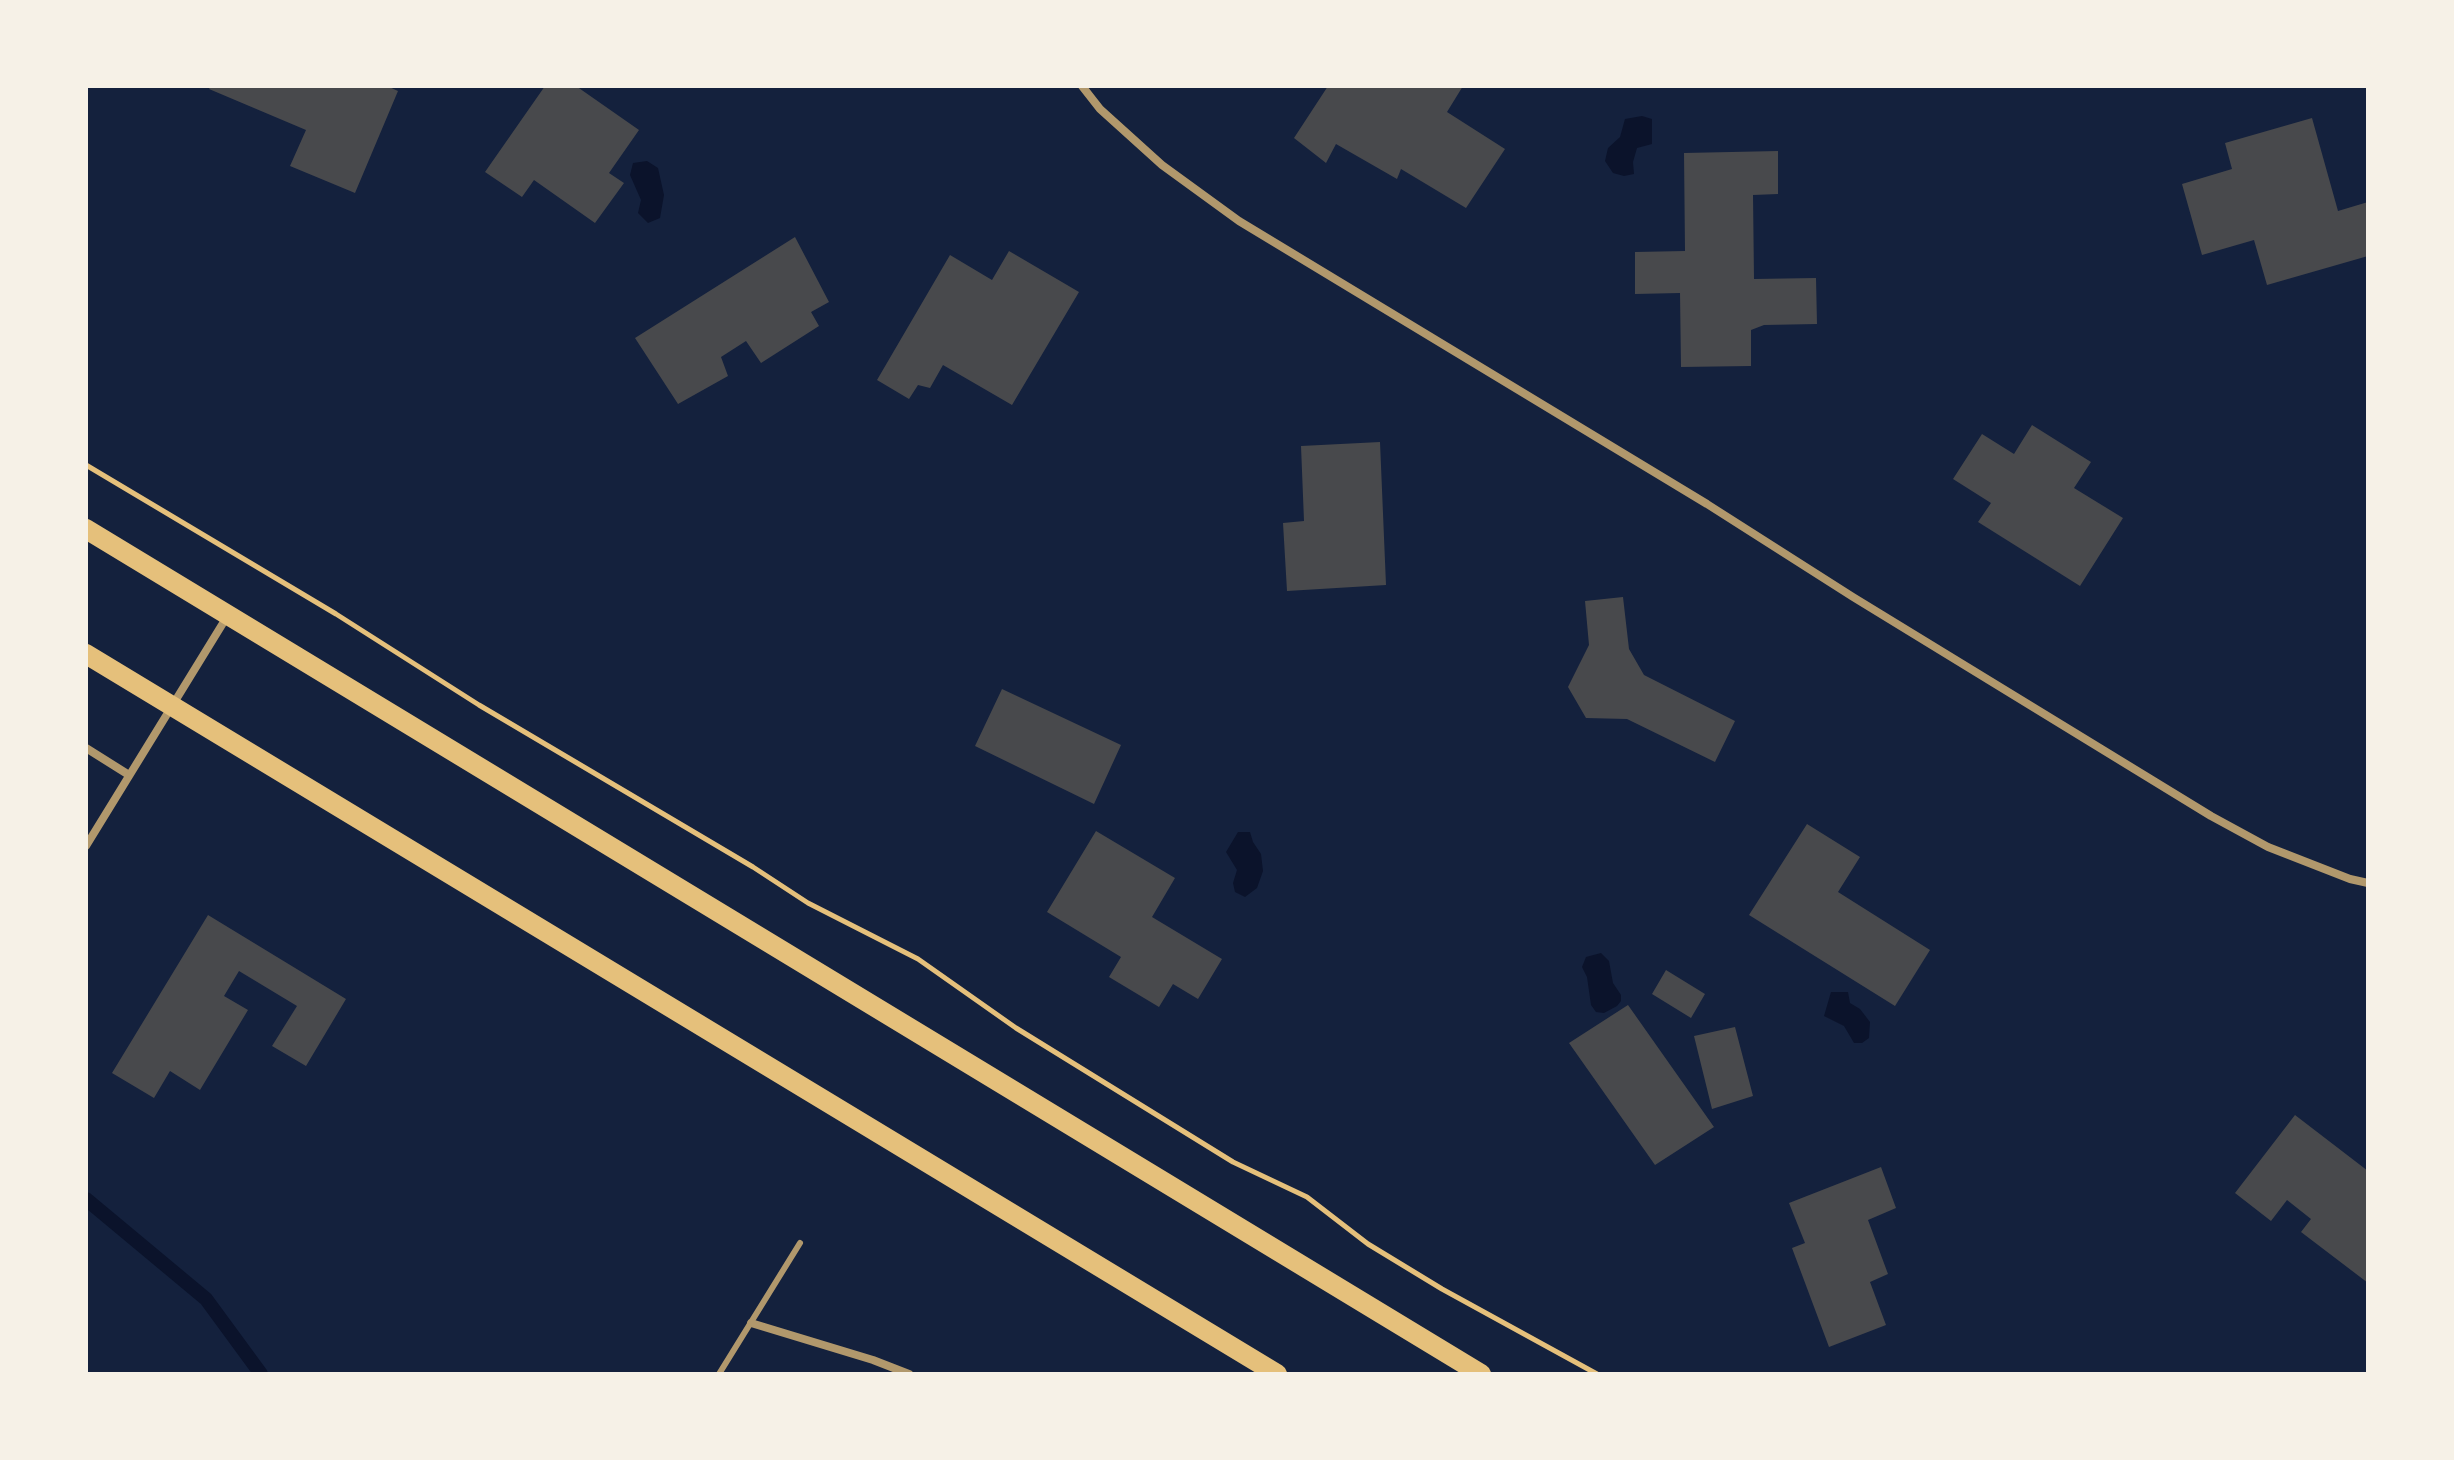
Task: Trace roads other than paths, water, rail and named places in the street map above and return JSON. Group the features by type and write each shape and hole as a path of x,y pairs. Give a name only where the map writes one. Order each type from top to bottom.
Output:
{"main road":[{"path":"86,529 1481,1374"},
{"path":"86,654 1277,1374"}],"street":[{"path":"1082,86 1100,109 1162,165 1239,221 1707,504 2211,816 2268,847 2368,883"},
{"path":"86,846 228,615"},
{"path":"86,748 129,775"},
{"path":"751,1323 909,1374"}],"lane":[{"path":"719,1374 800,1243"}],"water":[{"path":"1642,116 1652,119 1652,144 1637,148 1634,174 1624,176 1613,173 1605,161 1608,148 1620,137 1625,119"},
{"path":"647,161 658,168 664,195 660,218 648,223 638,213 641,200 630,175 633,163"},
{"path":"1238,832 1250,832 1261,854 1263,871 1257,888 1245,897 1235,892 1233,883 1237,870 1226,852"},
{"path":"1601,953 1609,961 1613,983 1621,995 1617,1006 1604,1013 1596,1012 1591,1005 1587,977 1582,967 1586,957"},
{"path":"1831,992 1848,992 1850,1003 1860,1009 1870,1022 1869,1038 1862,1043 1854,1043 1844,1026 1824,1016"}],"waterway":[{"path":"86,1199 206,1299 261,1374"}]}
